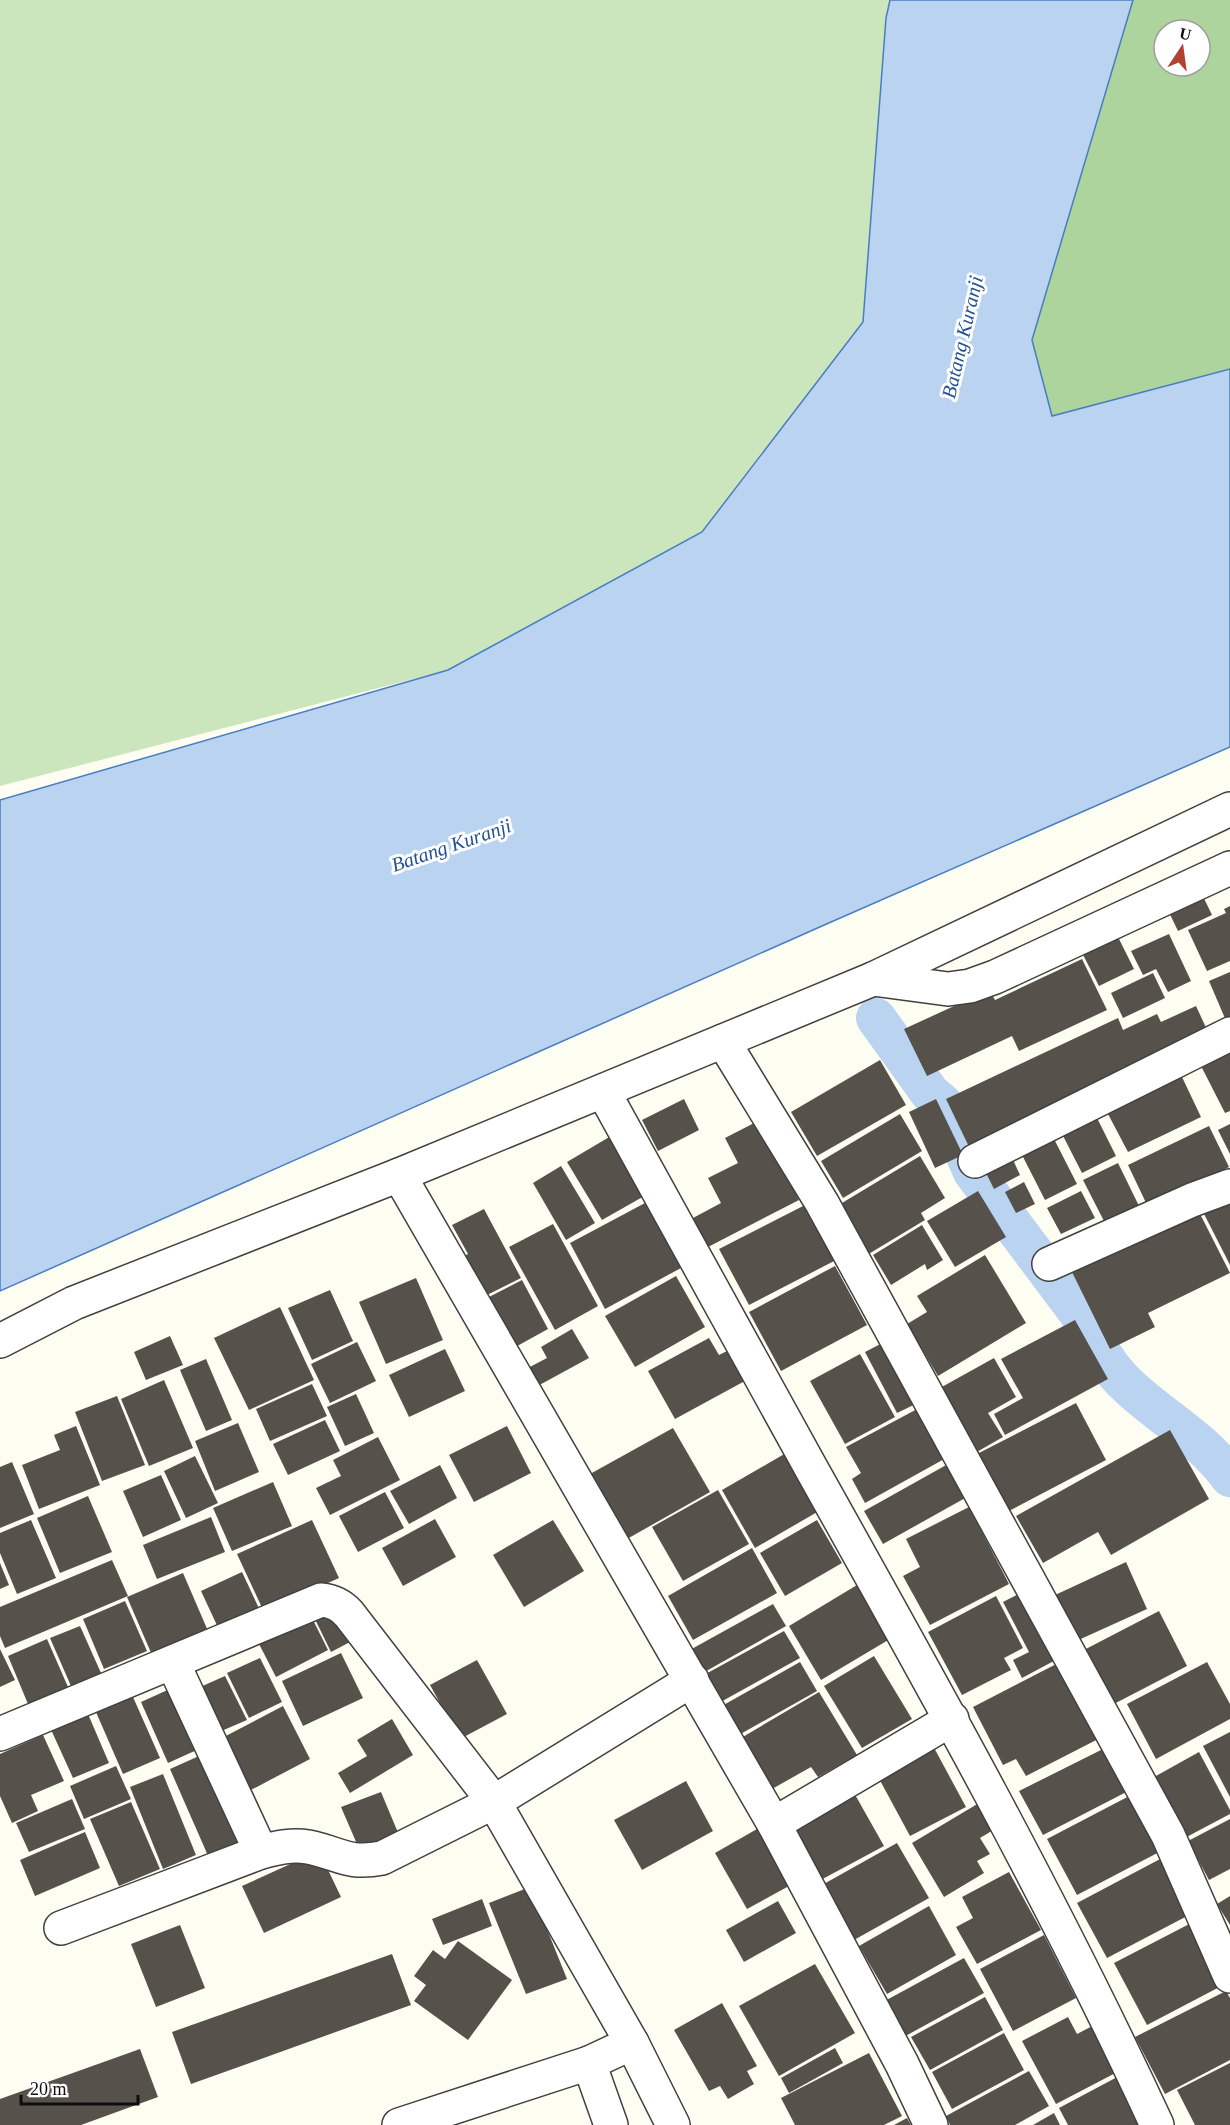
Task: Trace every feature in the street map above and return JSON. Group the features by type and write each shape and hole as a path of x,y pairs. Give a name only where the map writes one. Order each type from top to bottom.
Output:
{"street":[{"path":"0,1341 74,1303 399,1175 873,979 1230,808"},
{"path":"873,979 948,989 970,986 995,977 1230,868"},
{"path":"975,1161 1230,1034"},
{"path":"723,1041 822,1203 1168,1835 1230,1976"},
{"path":"603,1091 952,1719 1116,2037 1158,2125"},
{"path":"399,1175 774,1824 902,2064 931,2125"},
{"path":"1049,1264 1192,1200 1230,1186"},
{"path":"0,1734 173,1664 321,1600 336,1603 349,1614 494,1802 632,2043 673,2125"},
{"path":"173,1664 261,1852"},
{"path":"60,1928 261,1852 291,1845 307,1846 345,1859 366,1861 382,1858 494,1802 692,1680"},
{"path":"774,1824 952,1719"},
{"path":"399,2125 589,2063 632,2043"},
{"path":"589,2063 611,2125"}],"green space":[{"path":"0,0 890,0 886,18 863,322 702,532 448,670 0,786"},
{"path":"1133,0 1230,0 1230,369 1052,416 1032,340"}],"water":[{"name":"Batang Kuranji","path":"890,0 1133,0 1032,340 1052,416 1230,369 1230,747 0,1291 0,800 448,670 702,532 863,322 886,18"}],"building":[{"path":"1198,886 1212,915 1178,931 1164,902"},
{"path":"1230,906 1230,961 1207,971 1188,930 1226,913 1224,909"},
{"path":"1118,921 1125,936 1119,939 1134,969 1099,986 1076,941"},
{"path":"1169,934 1191,981 1168,992 1156,969 1143,975 1131,951"},
{"path":"1082,959 1107,1010 1019,1051 1012,1036 927,1076 904,1029 989,990 995,1000"},
{"path":"1230,972 1230,1022 1227,1023 1209,981"},
{"path":"1153,973 1165,998 1123,1018 1111,993"},
{"path":"1196,1006 1209,1034 972,1153 946,1099 1118,1018 1123,1030 1157,1014 1161,1022"},
{"path":"1230,1049 1230,1111 1225,1113 1199,1062"},
{"path":"880,1060 906,1105 817,1156 791,1112"},
{"path":"1182,1077 1201,1117 1128,1152 1108,1114"},
{"path":"684,1099 699,1130 658,1151 642,1120"},
{"path":"936,1099 963,1155 935,1168 909,1112"},
{"path":"1094,1112 1116,1156 1082,1173 1059,1128"},
{"path":"900,1114 922,1151 843,1198 821,1161"},
{"path":"758,1121 799,1200 708,1247 693,1218 721,1203 708,1178 738,1163 725,1138"},
{"path":"1230,1124 1230,1154 1218,1130"},
{"path":"1209,1126 1229,1167 1148,1207 1128,1165"},
{"path":"611,1136 646,1195 602,1220 567,1162"},
{"path":"1053,1137 1077,1184 1045,1200 1021,1153"},
{"path":"1009,1151 1020,1175 994,1189 982,1165"},
{"path":"920,1156 945,1198 921,1213 925,1220 862,1258 832,1209"},
{"path":"1118,1163 1140,1208 1106,1225 1083,1180"},
{"path":"561,1166 595,1223 566,1240 533,1183"},
{"path":"1024,1182 1035,1204 1016,1213 1005,1192"},
{"path":"978,1191 1006,1237 955,1267 927,1221"},
{"path":"1081,1191 1095,1218 1061,1234 1047,1208"},
{"path":"1230,1197 1230,1265 1200,1206"},
{"path":"645,1203 681,1268 605,1309 570,1243"},
{"path":"807,1204 836,1260 749,1305 719,1249"},
{"path":"1196,1206 1230,1273 1148,1313 1155,1327 1110,1349 1070,1268"},
{"path":"484,1209 521,1278 483,1297 462,1257 468,1254 452,1225"},
{"path":"553,1224 598,1306 555,1330 509,1247"},
{"path":"922,1225 943,1260 927,1270 925,1264 891,1285 873,1255"},
{"path":"985,1255 1026,1323 938,1376 907,1324 927,1312 917,1296"},
{"path":"835,1266 867,1325 781,1371 749,1312"},
{"path":"676,1276 705,1327 635,1367 605,1316"},
{"path":"416,1278 443,1340 386,1364 359,1302"},
{"path":"522,1280 548,1329 510,1350 483,1300"},
{"path":"330,1290 353,1341 312,1360 288,1308"},
{"path":"280,1307 314,1380 249,1410 214,1338"},
{"path":"1075,1320 1108,1379 1005,1435 994,1414 1023,1398 1001,1359"},
{"path":"572,1329 589,1358 534,1388 524,1370 547,1358 541,1347"},
{"path":"170,1336 183,1365 146,1380 134,1352"},
{"path":"709,1338 719,1355 737,1346 754,1376 675,1419 648,1371"},
{"path":"892,1338 924,1400 897,1413 865,1352"},
{"path":"357,1342 376,1381 330,1403 311,1364"},
{"path":"445,1349 465,1391 409,1417 389,1375"},
{"path":"860,1354 895,1417 845,1444 810,1381"},
{"path":"994,1358 1016,1397 988,1413 1003,1437 968,1457 931,1393"},
{"path":"206,1359 232,1420 206,1431 180,1370"},
{"path":"164,1380 193,1448 149,1466 121,1399"},
{"path":"312,1384 327,1416 270,1441 256,1409"},
{"path":"356,1394 374,1433 345,1446 327,1407"},
{"path":"117,1396 145,1465 102,1481 75,1412"},
{"path":"1076,1403 1106,1460 1007,1512 977,1454"},
{"path":"919,1408 946,1458 865,1503 852,1479 861,1473 846,1447"},
{"path":"325,1420 340,1451 288,1475 273,1444"},
{"path":"238,1423 259,1472 215,1491 195,1441"},
{"path":"76,1426 100,1485 39,1509 22,1465 60,1450 54,1435"},
{"path":"507,1426 531,1473 474,1502 449,1455"},
{"path":"673,1428 710,1492 627,1539 590,1474"},
{"path":"1170,1430 1209,1499 1111,1555 1098,1532 1043,1563 1016,1516"},
{"path":"378,1437 400,1480 330,1515 316,1488 341,1476 333,1460"},
{"path":"786,1453 819,1511 755,1548 722,1490"},
{"path":"195,1456 218,1503 186,1518 164,1471"},
{"path":"12,1462 34,1514 0,1528 0,1467"},
{"path":"948,1464 967,1497 883,1544 864,1511"},
{"path":"440,1465 457,1498 409,1524 390,1491"},
{"path":"161,1475 181,1520 143,1537 123,1491"},
{"path":"273,1482 292,1526 232,1551 213,1508"},
{"path":"718,1490 749,1544 683,1581 652,1527"},
{"path":"385,1492 404,1528 358,1552 339,1516"},
{"path":"88,1496 112,1552 60,1573 37,1518"},
{"path":"969,1507 1009,1584 930,1625 903,1576 920,1567 906,1539"},
{"path":"211,1517 225,1552 157,1579 143,1545"},
{"path":"435,1519 456,1557 403,1586 382,1548"},
{"path":"31,1520 56,1578 17,1594 0,1553 0,1533"},
{"path":"312,1520 339,1578 264,1612 237,1554"},
{"path":"553,1520 584,1571 524,1607 493,1555"},
{"path":"817,1520 842,1563 785,1596 760,1553"},
{"path":"752,1548 777,1593 693,1640 668,1596"},
{"path":"112,1560 128,1596 5,1648 0,1636 0,1607"},
{"path":"1126,1562 1147,1609 1074,1642 1053,1596"},
{"path":"0,1563 9,1585 0,1589"},
{"path":"242,1572 262,1615 221,1634 201,1591"},
{"path":"183,1573 208,1631 152,1655 127,1597"},
{"path":"862,1582 895,1636 821,1680 789,1626"},
{"path":"1030,1588 1065,1655 1022,1678 1013,1660 1029,1652 1003,1602"},
{"path":"996,1596 1023,1648 1004,1658 1011,1670 962,1695 928,1632"},
{"path":"125,1601 147,1651 104,1669 83,1619"},
{"path":"773,1604 786,1626 701,1674 688,1651"},
{"path":"332,1606 352,1641 331,1652 311,1611"},
{"path":"1159,1611 1187,1666 1110,1706 1082,1651"},
{"path":"311,1616 328,1650 276,1677 258,1642"},
{"path":"80,1626 101,1673 71,1686 50,1638"},
{"path":"784,1631 800,1658 717,1704 702,1676"},
{"path":"47,1639 68,1687 28,1704 8,1656"},
{"path":"0,1649 15,1680 0,1687"},
{"path":"341,1653 363,1698 303,1726 282,1681"},
{"path":"874,1656 912,1719 862,1748 824,1686"},
{"path":"260,1658 282,1702 249,1718 227,1673"},
{"path":"1068,1658 1108,1734 1026,1776 1016,1759 1003,1765 973,1707"},
{"path":"477,1660 507,1714 460,1739 430,1685"},
{"path":"800,1662 817,1691 737,1736 720,1707"},
{"path":"1207,1662 1230,1704 1230,1719 1156,1759 1127,1704"},
{"path":"225,1676 247,1720 219,1732 198,1688"},
{"path":"129,1688 160,1758 123,1774 92,1703"},
{"path":"172,1688 199,1749 168,1763 141,1702"},
{"path":"819,1692 857,1755 818,1777 811,1767 772,1789 741,1738"},
{"path":"283,1706 310,1759 249,1791 222,1738"},
{"path":"85,1707 109,1763 73,1778 48,1723"},
{"path":"392,1719 413,1755 350,1793 338,1773 367,1756 357,1740"},
{"path":"1230,1732 1230,1797 1203,1746"},
{"path":"43,1735 64,1781 31,1795 38,1811 12,1823 0,1796 0,1754"},
{"path":"932,1744 966,1807 910,1836 876,1773"},
{"path":"1113,1744 1136,1787 1043,1835 1019,1791"},
{"path":"208,1752 248,1841 209,1858 170,1769"},
{"path":"1199,1752 1230,1814 1179,1841 1147,1781"},
{"path":"116,1766 131,1799 84,1819 70,1786"},
{"path":"163,1774 196,1855 163,1869 130,1787"},
{"path":"686,1781 713,1831 642,1870 614,1820"},
{"path":"849,1784 884,1846 817,1882 789,1831"},
{"path":"381,1792 399,1835 360,1851 341,1807"},
{"path":"1135,1793 1165,1849 1077,1895 1047,1839"},
{"path":"72,1799 85,1829 29,1852 16,1823"},
{"path":"131,1802 160,1869 119,1886 90,1819"},
{"path":"979,1803 995,1829 980,1838 990,1854 977,1861 984,1873 944,1897 912,1843"},
{"path":"1230,1819 1230,1869 1209,1880 1188,1841"},
{"path":"757,1829 789,1886 747,1909 715,1853"},
{"path":"85,1832 100,1868 35,1896 20,1860"},
{"path":"897,1843 929,1898 854,1940 822,1885"},
{"path":"319,1851 341,1897 264,1933 242,1886"},
{"path":"1162,1858 1191,1914 1107,1958 1077,1903"},
{"path":"1009,1872 1041,1930 977,1964 956,1927 973,1918 962,1897"},
{"path":"530,1887 567,1979 526,1994 489,1903"},
{"path":"1230,1896 1230,1925 1217,1904"},
{"path":"482,1899 492,1926 443,1945 432,1919"},
{"path":"778,1901 796,1933 744,1962 726,1930"},
{"path":"929,1906 956,1955 887,1994 859,1946"},
{"path":"1197,1920 1229,1982 1147,2025 1114,1963"},
{"path":"180,1925 205,1988 156,2007 131,1944"},
{"path":"1044,1935 1076,1998 1013,2031 980,1969"},
{"path":"458,1941 512,1980 468,2040 414,2001 426,1985 414,1976 433,1950 445,1959"},
{"path":"392,1954 411,2005 191,2084 172,2032"},
{"path":"964,1958 984,1993 900,2039 881,2003"},
{"path":"815,1964 855,2033 779,2076 739,2006"},
{"path":"1226,1991 1230,1998 1230,2060 1165,2094 1135,2037"},
{"path":"985,1997 1003,2030 930,2070 911,2037"},
{"path":"722,2003 757,2066 747,2071 754,2084 728,2099 720,2086 709,2091 674,2030"},
{"path":"1068,2017 1077,2034 1100,2022 1125,2068 1056,2104 1022,2041"},
{"path":"1004,2033 1024,2070 952,2109 932,2072"},
{"path":"835,2048 843,2063 789,2093 781,2078"},
{"path":"140,2049 158,2097 81,2125 0,2125 0,2099"},
{"path":"869,2053 902,2116 884,2125 795,2125 781,2098"},
{"path":"1230,2063 1230,2125 1195,2125 1177,2090"},
{"path":"1029,2071 1049,2106 1015,2125 950,2125 946,2116"},
{"path":"1121,2075 1148,2125 1068,2125 1059,2108"},
{"path":"1054,2113 1060,2125 1033,2125"},
{"path":"907,2118 911,2125 894,2125"}],"waterway":[{"path":"876,1018 930,1093 943,1104 973,1172 1090,1328 1101,1352 1116,1373 1134,1391 1194,1439 1230,1477"}]}
